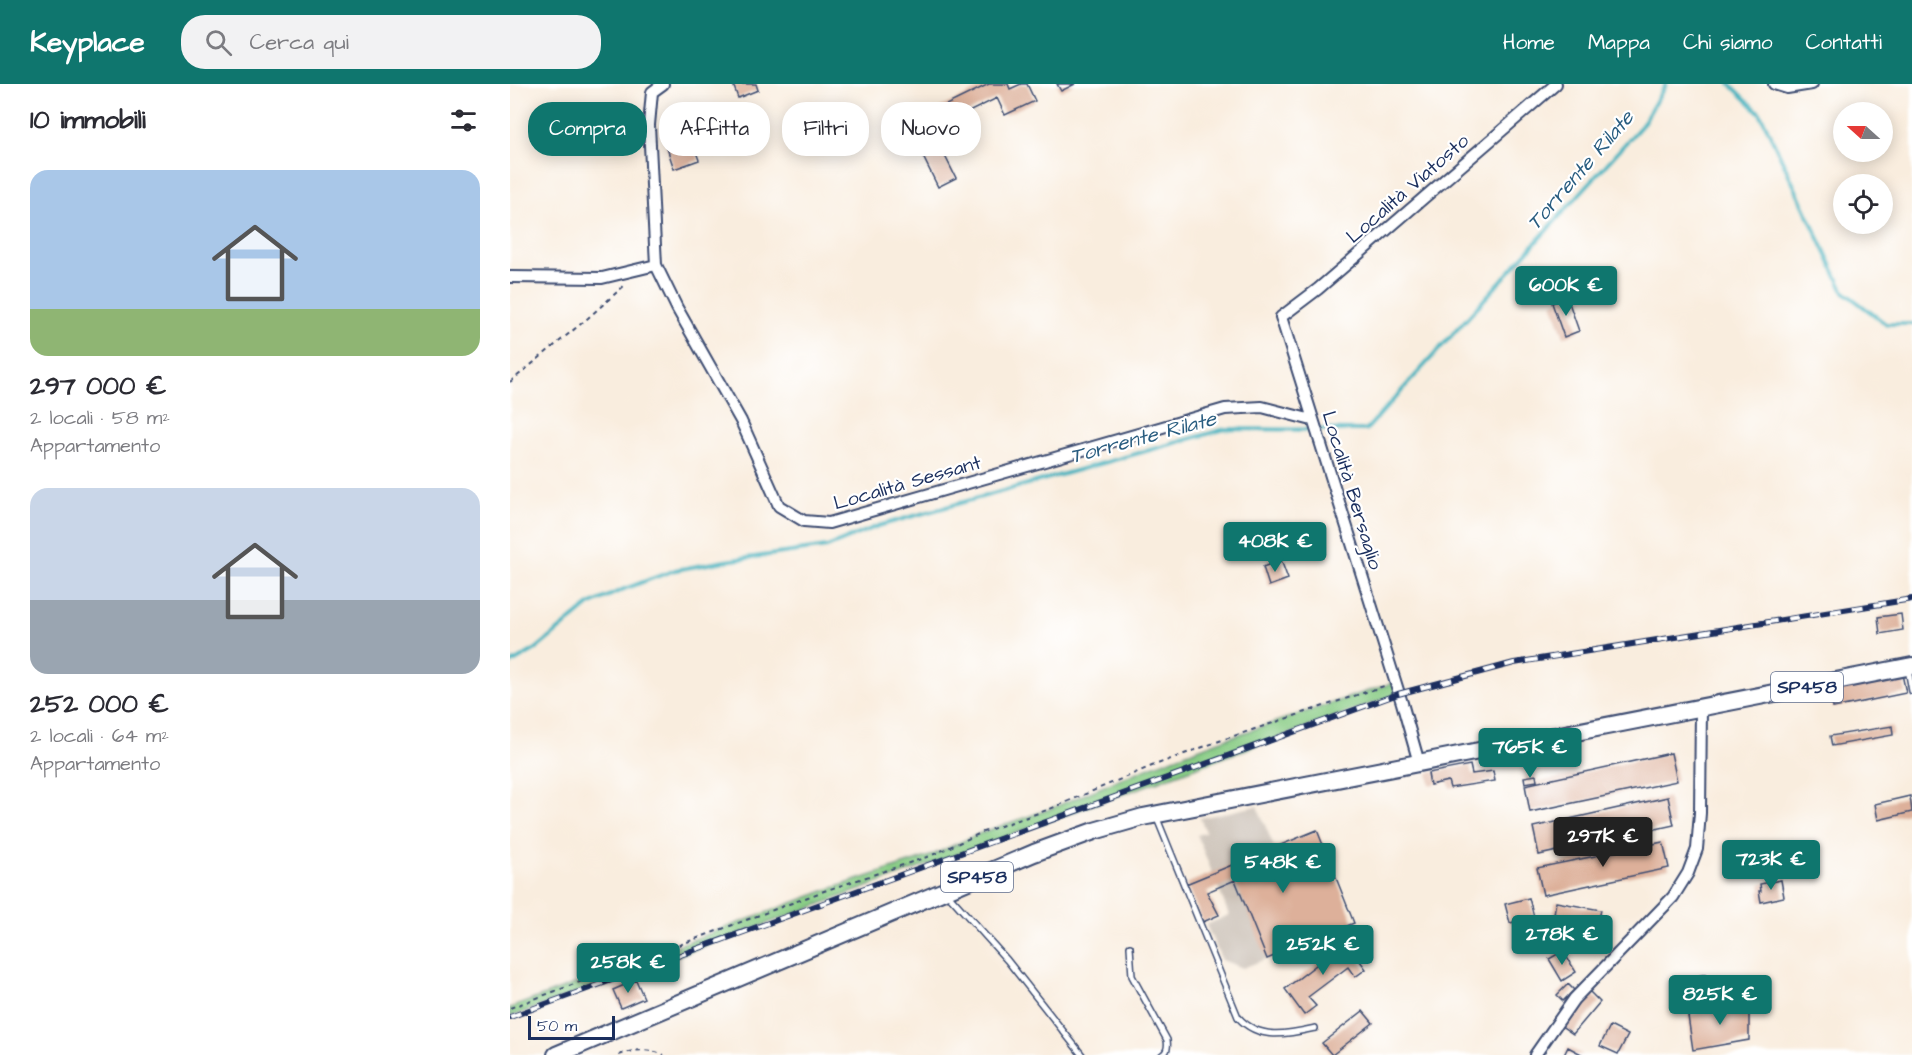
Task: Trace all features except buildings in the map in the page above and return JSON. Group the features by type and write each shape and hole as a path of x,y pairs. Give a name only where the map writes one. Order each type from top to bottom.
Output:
{"main road":[{"name":"SP458","path":"556,1055 1044,849 1094,831 1155,815 1910,667"}],"street":[{"path":"510,278 602,278 656,265 649,125 652,92 663,84"},
{"name":"Località Viatosto","path":"1281,316 1318,289 1556,84"},
{"path":"1774,84 1786,88 1812,84"},
{"name":"Località Sessant","path":"656,265 741,421 779,506 804,521 829,523 1225,409 1263,407 1313,422"},
{"name":"Località Bersaglio","path":"1281,316 1419,763"},
{"path":"1535,1055 1574,999 1673,897 1688,873 1697,849 1700,813 1701,707"}],"lane":[{"path":"1910,667 1912,691"},
{"path":"1155,815 1238,1017 1247,1027 1262,1032 1287,1034 1316,1028"},
{"path":"945,891 1007,960 1082,1055"},
{"path":"1130,947 1132,976 1167,1040 1168,1047 1162,1055"}],"path":[{"path":"510,382 629,281"},
{"path":"510,1008 824,891 930,856 983,832 1050,809 1152,766 1394,678"},
{"path":"619,1055 638,1049 652,1050 664,1055"}],"shaded area":[{"path":"1257,806 1313,940 1243,968 1222,960 1206,925 1229,915 1197,835 1206,832 1200,818"}],"green space":[{"path":"1395,682 1398,694 510,1017 510,1008 824,891 930,856 983,832 1050,809 1152,766 1222,740"}],"waterway":[{"name":"Torrente Rilate","path":"510,664 536,649 589,605 675,570 827,547 878,526 1225,429 1366,430 1642,125 1666,84"},
{"name":"Torrente Rilate","path":"1730,84 1760,113 1844,292 1886,324 1912,324"}],"railway":[{"path":"510,1017 1398,694 1514,663 1912,599"}]}
